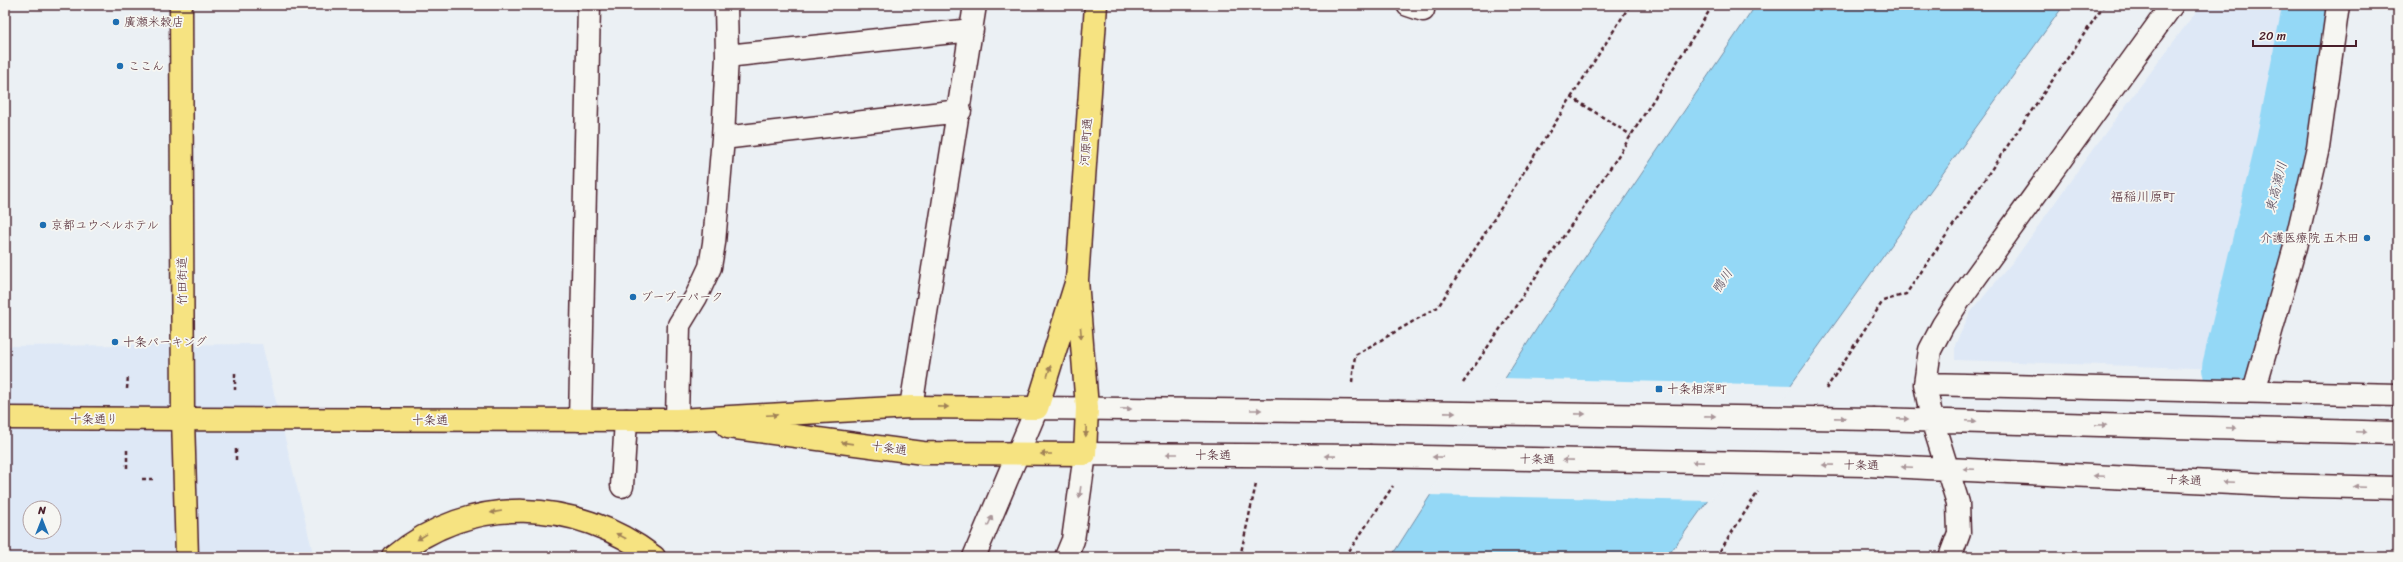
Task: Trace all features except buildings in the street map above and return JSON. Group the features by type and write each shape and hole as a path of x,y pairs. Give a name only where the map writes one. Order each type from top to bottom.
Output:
{"main road":[{"name":"竹田街道","path":"180,5 183,419 187,557"},
{"name":"河原町通","path":"1085,454 1087,408 1077,280 1096,5"},
{"name":"河原町通","path":"1037,408 1077,280"},
{"name":"十条通","path":"183,419 677,420 912,407 1037,408"},
{"name":"十条通り","path":"5,418 183,419"},
{"name":"十条通","path":"677,420 923,453 1085,454"},
{"path":"394,557 431,532 477,515 503,511 554,513 578,518 622,535 654,557"}],"street":[{"path":"580,420 589,5"},
{"path":"677,420 679,325 696,298 710,267 723,138 727,56 726,5"},
{"path":"912,407 960,111 975,5"},
{"path":"1950,557 1959,533 1958,503 1932,420 1925,384 1930,350 1943,325 2172,5"},
{"path":"2254,391 2295,247 2318,148 2338,5"},
{"path":"727,56 972,30"},
{"path":"723,138 960,111"},
{"path":"1925,384 2398,395"},
{"path":"974,557 1037,408"},
{"name":"十条通","path":"1037,408 1932,420 2398,433"},
{"path":"622,486 626,420"},
{"path":"1066,557 1073,540 1085,454"},
{"name":"十条通","path":"1085,454 1368,456 1867,465 2273,485 2398,488"}],"path":[{"path":"1348,411 1355,355 1438,307 1630,5"},
{"path":"1461,387 1631,135 1713,5"},
{"path":"1823,393 1883,301 1906,294 2104,5"},
{"path":"1571,97 1631,135"},
{"path":"1240,557 1257,481"},
{"path":"1345,557 1394,485"},
{"path":"1716,557 1759,492"}],"shaded area":[{"path":"2201,5 2292,5 2279,142 2257,239 2222,369 1955,360 1955,345 1970,313 2015,259 2088,156"},
{"path":"262,344 314,557 5,557 5,346"}],"water":[{"name":"鴨川","path":"1756,5 2064,5 1670,553 1671,557 1391,557 1541,322"}],"pier":[{"path":"1503,378 1793,385 1710,501 1428,495"}],"waterway":[{"name":"東高瀬川","path":"2233,368 2287,144 2314,5"}],"place":[{"name":"廣瀬米穀店","path":"116,22"},
{"name":"ここん","path":"120,66"},
{"name":"京都ユウベルホテル","path":"43,225"},
{"name":"介護医療院 五木田","path":"2367,238"},
{"name":"ブーブーパーク","path":"633,297"},
{"name":"十条パーキング","path":"115,342"},
{"name":"十条相深町","path":"1659,389"}],"district":[{"name":"福稲川原町","path":"2143,196"}]}
